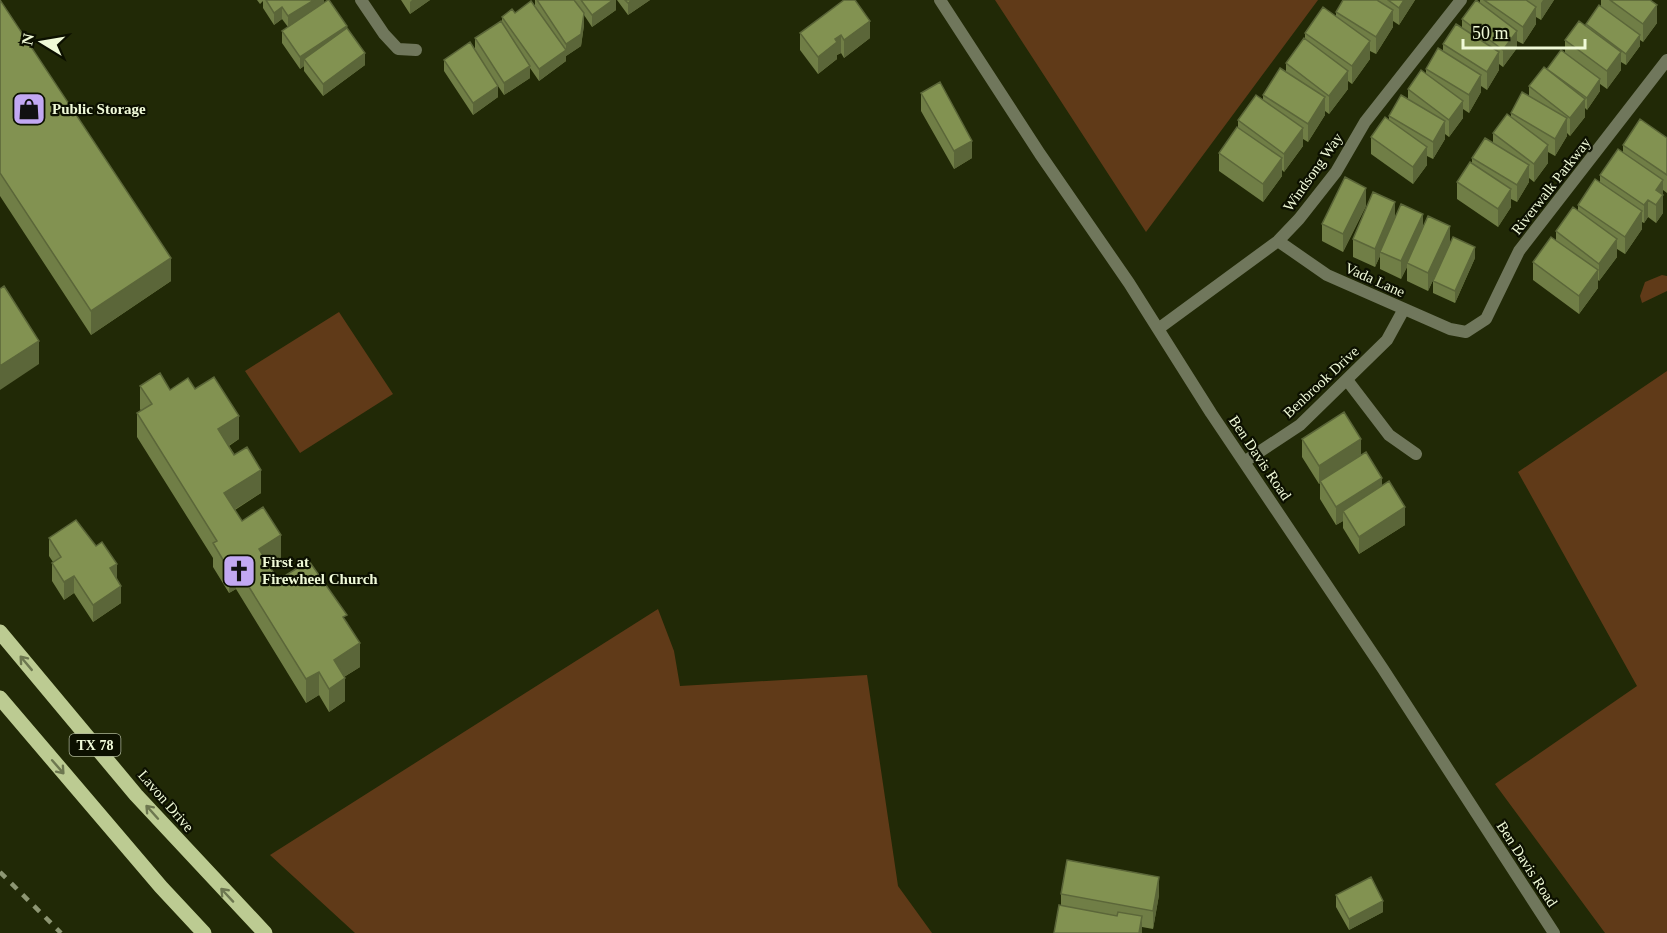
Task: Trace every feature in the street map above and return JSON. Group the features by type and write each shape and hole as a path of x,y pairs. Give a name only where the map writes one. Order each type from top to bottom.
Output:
{"main road":[{"name":"Lavon Drive","path":"0,632 136,795 265,933"},
{"name":"TX 78","path":"0,698 161,887 204,933"}],"street":[{"path":"361,0 384,34 398,49 416,50"},
{"name":"Ben Davis Road","path":"940,0 1554,933"},
{"name":"Windsong Way","path":"1158,329 1278,241 1299,219 1336,172 1365,122 1461,0"},
{"name":"Riverwalk Parkway","path":"1466,332 1486,319 1520,251 1667,60"},
{"name":"Vada Lane","path":"1278,241 1327,275 1450,329 1466,332"},
{"name":"Benbrook Drive","path":"1244,462 1300,425 1387,340 1404,309"},
{"path":"1347,380 1389,435 1416,454"}],"shaded area":[{"path":"995,0 1318,0 1146,232"},
{"path":"1662,275 1667,276 1667,291 1642,303 1640,296 1645,282"},
{"path":"339,312 393,394 300,453 245,371"},
{"path":"1667,371 1667,933 1605,933 1495,784 1637,686 1518,472"},
{"path":"658,609 674,651 680,686 867,675 898,886 932,933 355,933 270,855"}],"building":[{"name":"Public Storage","path":"0,0 171,258 91,311 0,173"},
{"path":"266,0 314,0 288,16 282,7 274,13"},
{"path":"328,0 347,26 300,57 282,31"},
{"path":"537,0 574,0 584,13 581,34 566,44"},
{"path":"581,0 613,0 592,15"},
{"path":"844,0 855,0 870,21 844,40 841,35 835,39 837,42 818,57 800,33"},
{"path":"1343,0 1377,0 1393,10 1376,37 1336,12"},
{"path":"1388,0 1404,0 1399,8"},
{"path":"1476,0 1517,31 1503,50 1462,19"},
{"path":"1484,0 1526,0 1536,7 1523,27"},
{"path":"1610,0 1650,0 1657,5 1643,24"},
{"path":"531,1 566,50 539,69 502,17 512,9 515,13"},
{"path":"1599,5 1640,35 1626,54 1586,24"},
{"path":"1323,7 1370,41 1352,66 1305,33"},
{"path":"501,21 530,66 504,83 475,38"},
{"path":"1579,21 1621,52 1607,71 1565,40"},
{"path":"1456,24 1499,52 1487,72 1443,44"},
{"path":"347,28 365,53 323,84 304,59"},
{"path":"1304,38 1348,71 1329,96 1286,63"},
{"path":"470,42 498,86 473,103 444,60"},
{"path":"1438,48 1481,75 1469,95 1426,69"},
{"path":"1561,50 1600,79 1587,98 1547,69"},
{"path":"1544,67 1585,99 1570,118 1529,86"},
{"path":"1280,68 1325,97 1308,124 1263,95"},
{"path":"1421,70 1463,101 1449,120 1408,89"},
{"path":"940,82 972,141 954,151 921,93"},
{"path":"1522,92 1567,118 1555,139 1511,113"},
{"path":"1256,95 1303,128 1284,154 1238,120"},
{"path":"1401,95 1445,121 1433,142 1389,116"},
{"path":"1507,114 1548,145 1534,164 1493,133"},
{"path":"1385,117 1427,147 1413,167 1371,137"},
{"path":"1640,119 1667,138 1667,175 1623,145"},
{"path":"1237,127 1282,158 1263,184 1219,153"},
{"path":"1485,138 1529,165 1517,185 1472,158"},
{"path":"1618,149 1663,180 1656,190 1663,195 1656,205 1648,200 1644,205 1600,175"},
{"path":"1470,162 1511,189 1498,209 1457,182"},
{"path":"1345,177 1366,188 1343,234 1322,224"},
{"path":"1595,179 1642,211 1625,237 1578,205"},
{"path":"1373,192 1395,202 1375,249 1353,239"},
{"path":"1401,204 1423,214 1401,261 1380,252"},
{"path":"1573,207 1617,239 1599,264 1556,231"},
{"path":"1428,216 1450,226 1428,273 1407,263"},
{"path":"1453,237 1475,247 1455,291 1433,281"},
{"path":"1551,237 1598,270 1579,296 1533,262"},
{"path":"4,286 39,341 0,366 0,289"},
{"path":"160,373 170,390 188,378 195,389 214,377 239,416 218,429 234,455 247,447 261,470 224,493 242,521 263,507 281,535 259,549 278,580 309,561 347,615 343,617 360,643 334,660 345,678 329,689 319,672 306,679 236,566 229,570 213,543 217,541 137,413 152,404 140,386"},
{"path":"1344,412 1361,439 1319,466 1302,439"},
{"path":"1366,452 1382,478 1336,507 1320,481"},
{"path":"1389,481 1405,507 1359,537 1343,511"},
{"path":"76,520 96,546 102,542 117,564 110,568 121,586 93,605 74,576 64,582 52,563 61,557 49,538"},
{"path":"1067,860 1159,877 1153,911 1061,894"},
{"path":"1371,877 1383,901 1349,919 1336,895"},
{"path":"1059,905 1117,916 1118,912 1142,916 1139,933 1054,933"}],"railway":[{"path":"0,872 61,933"}],"place":[{"name":"Public Storage","path":"29,109"},
{"name":"First at Firewheel Church","path":"239,571"}]}
